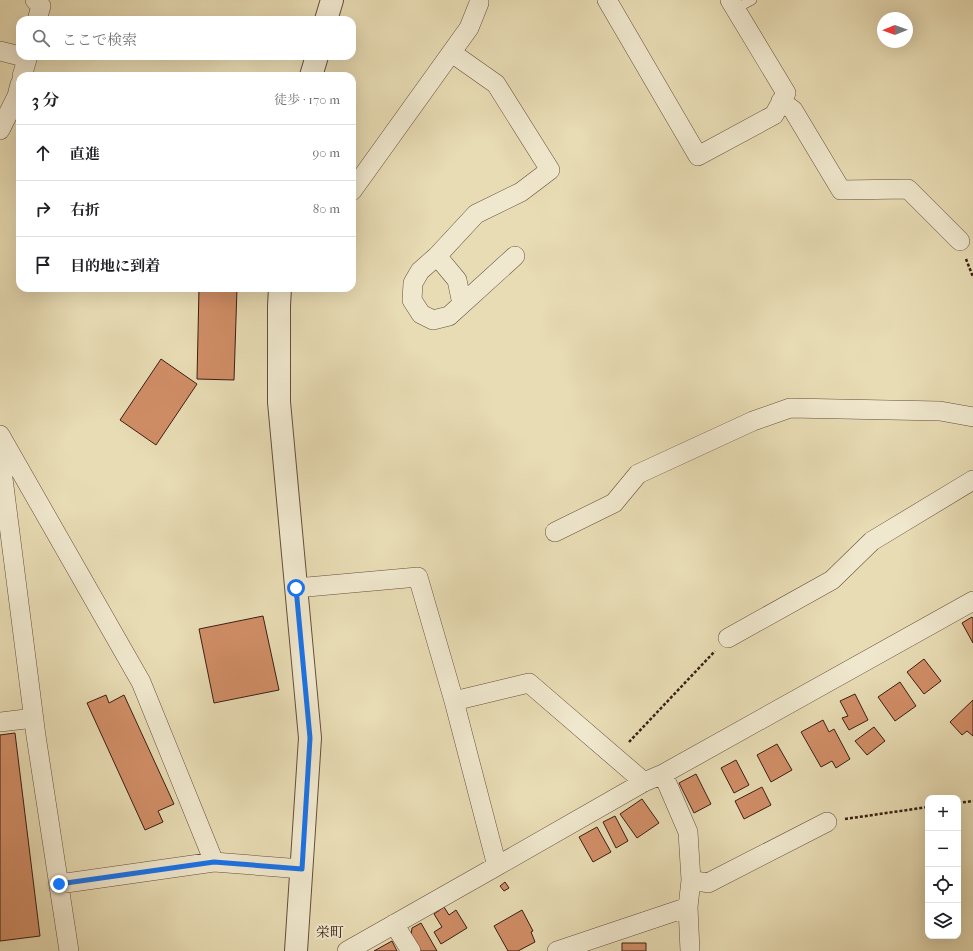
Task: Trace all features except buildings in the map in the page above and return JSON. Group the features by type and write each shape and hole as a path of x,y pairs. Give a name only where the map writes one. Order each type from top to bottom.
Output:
{"street":[{"path":"35,0 41,6 38,16"},
{"path":"327,16 332,0"},
{"path":"356,185 470,28 479,0"},
{"path":"607,0 698,156 774,115 786,93 739,3"},
{"path":"0,51 16,54"},
{"path":"452,53 496,84 550,170 521,192 476,214 437,256 420,271 413,283 412,300 421,314 433,320 449,316 515,256"},
{"path":"22,72 24,60"},
{"path":"312,72 316,60"},
{"path":"0,130 16,98"},
{"path":"781,101 793,110 841,190 908,189 960,241"},
{"path":"437,256 457,280 462,304"},
{"path":"280,292 279,402 310,738 296,951"},
{"path":"555,532 614,503 638,474 753,421 790,408 940,411 973,417"},
{"path":"0,435 141,682 214,862"},
{"path":"0,455 34,718 69,951"},
{"path":"728,638 832,580 872,541 973,480"},
{"path":"296,588 418,577 454,701 497,866"},
{"path":"347,951 644,782 663,774 973,601"},
{"path":"454,701 529,683 644,782"},
{"path":"0,722 34,718"},
{"path":"663,774 688,832 691,880 688,907 690,951"},
{"path":"691,880 708,884 827,822"},
{"path":"59,884 214,862 302,869"},
{"path":"557,951 688,907"},
{"path":"394,924 411,951"}],"path":[{"path":"615,757 728,638"},
{"path":"961,803 973,801"},
{"path":"827,822 925,807"}],"district":[{"name":"栄町","path":"330,932"}],"route":[{"path":"59,884 214,862 302,869 310,738 296,588"}]}
